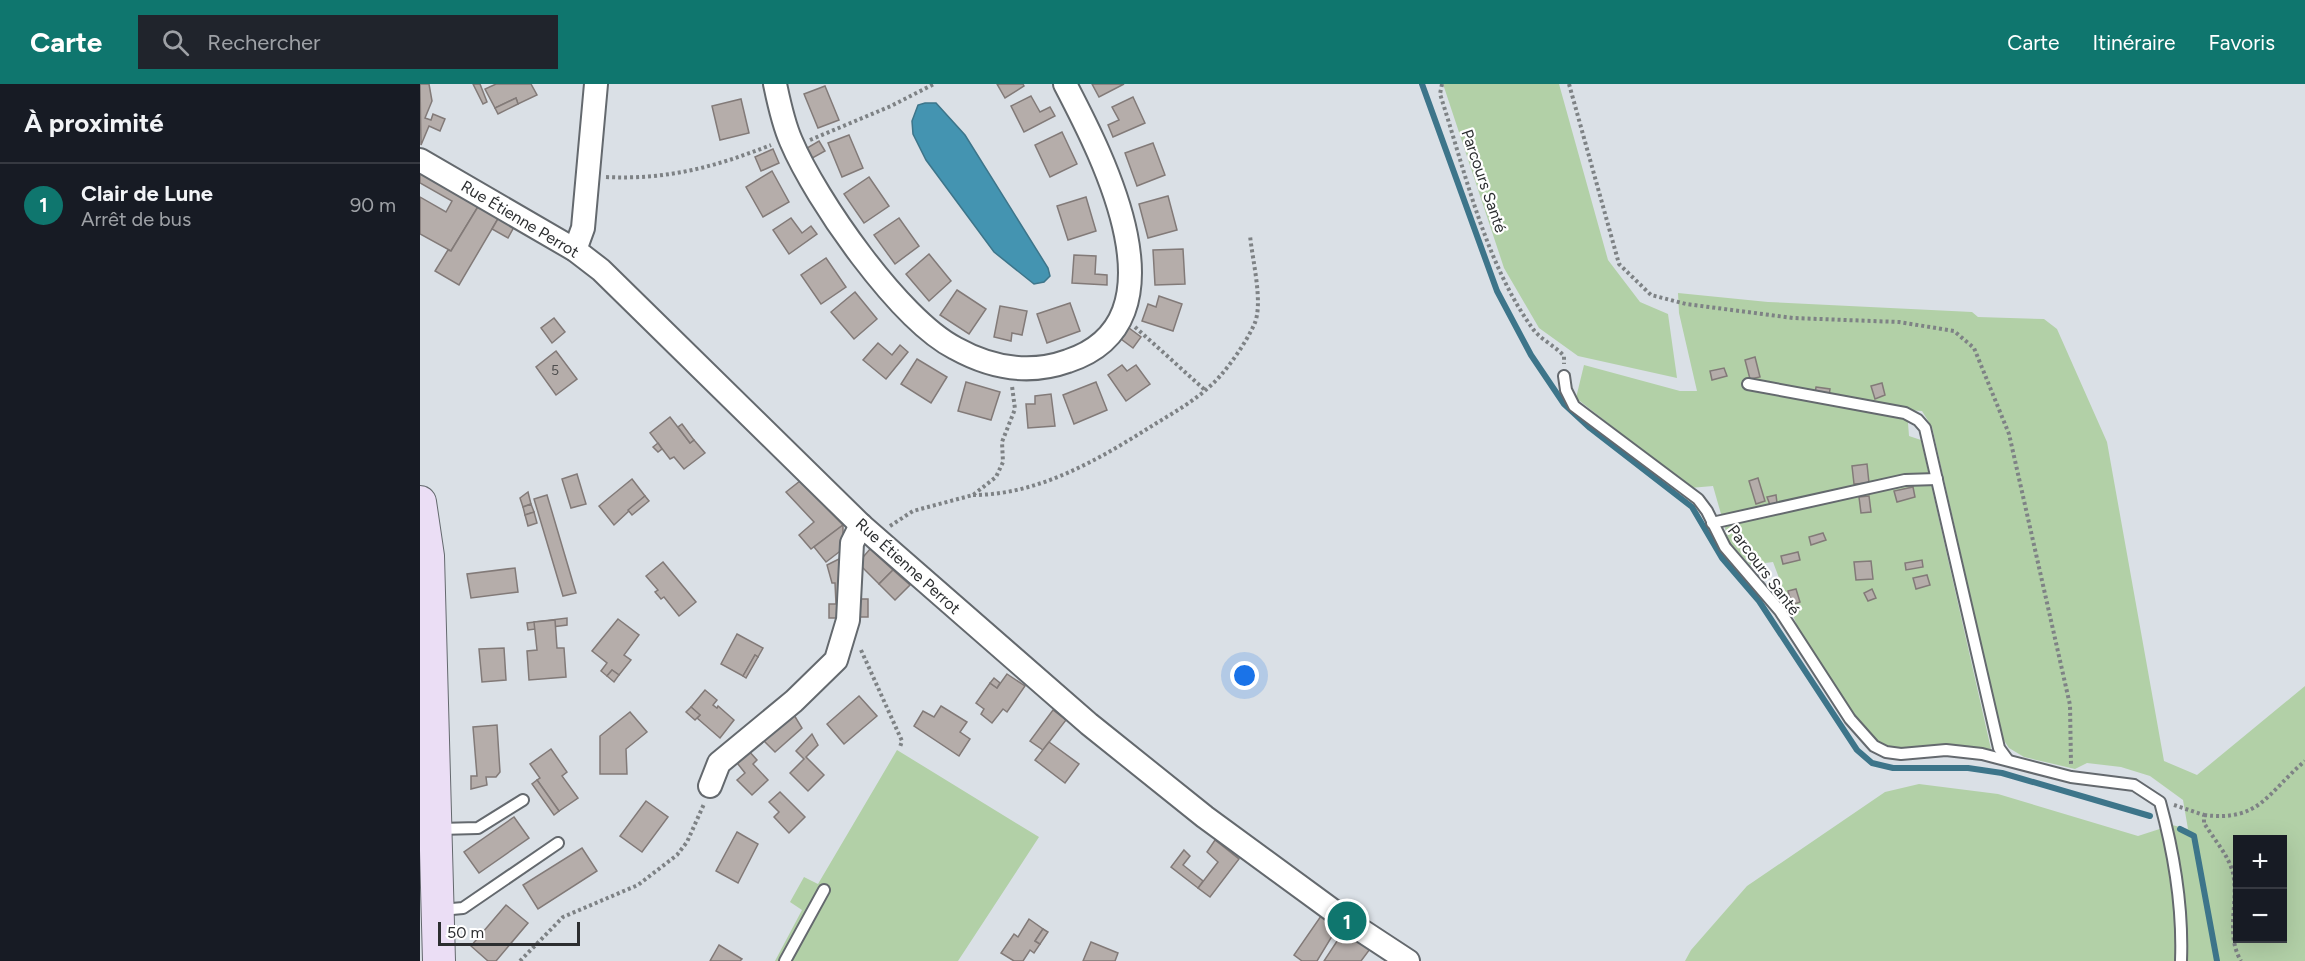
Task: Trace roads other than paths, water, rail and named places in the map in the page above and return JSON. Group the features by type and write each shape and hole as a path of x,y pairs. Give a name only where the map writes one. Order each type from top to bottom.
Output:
{"street":[{"path":"576,250 583,228 596,84"},
{"path":"775,84 791,141 822,197 882,281 919,323 954,348 1011,368 1026,370 1058,365 1088,353 1101,344 1118,319 1128,298 1130,281 1127,238 1104,164 1065,84"},
{"name":"Rue Étienne Perrot","path":"420,160 576,250 627,294 868,531 1143,770 1347,921 1408,961"},
{"path":"420,502 428,555 427,737 435,830 439,961"},
{"path":"710,786 719,763 794,701 836,660 848,620 852,543 868,531"}],"lane":[{"name":"Parcours Santé","path":"1564,376 1566,390 1574,406 1698,499 1725,547 1780,611 1850,720 1874,746 1886,752 1901,754 1961,751 2007,759 2071,777 2134,785 2160,802 2171,843 2182,937 2181,961"},
{"path":"1748,384 1905,413 1918,420 1925,428 1999,748 2007,759"},
{"path":"1712,523 1905,480 1937,479"},
{"path":"435,830 478,828 523,800"},
{"path":"438,911 463,908 558,843"},
{"path":"785,961 824,890"}],"water":[{"path":"936,103 965,135 1048,268 1050,276 1044,282 1034,284 994,252 926,160 913,134 912,121 918,105"}],"waterway":[{"path":"1422,84 1497,291 1531,355 1564,404 1590,428 1692,507 1722,558 1759,601 1857,750 1872,763 1893,768 1968,768 2002,773 2150,816"},
{"path":"2180,829 2194,836 2217,961"}],"place":[{"name":"Clair de Lune","path":"1347,921"}]}
